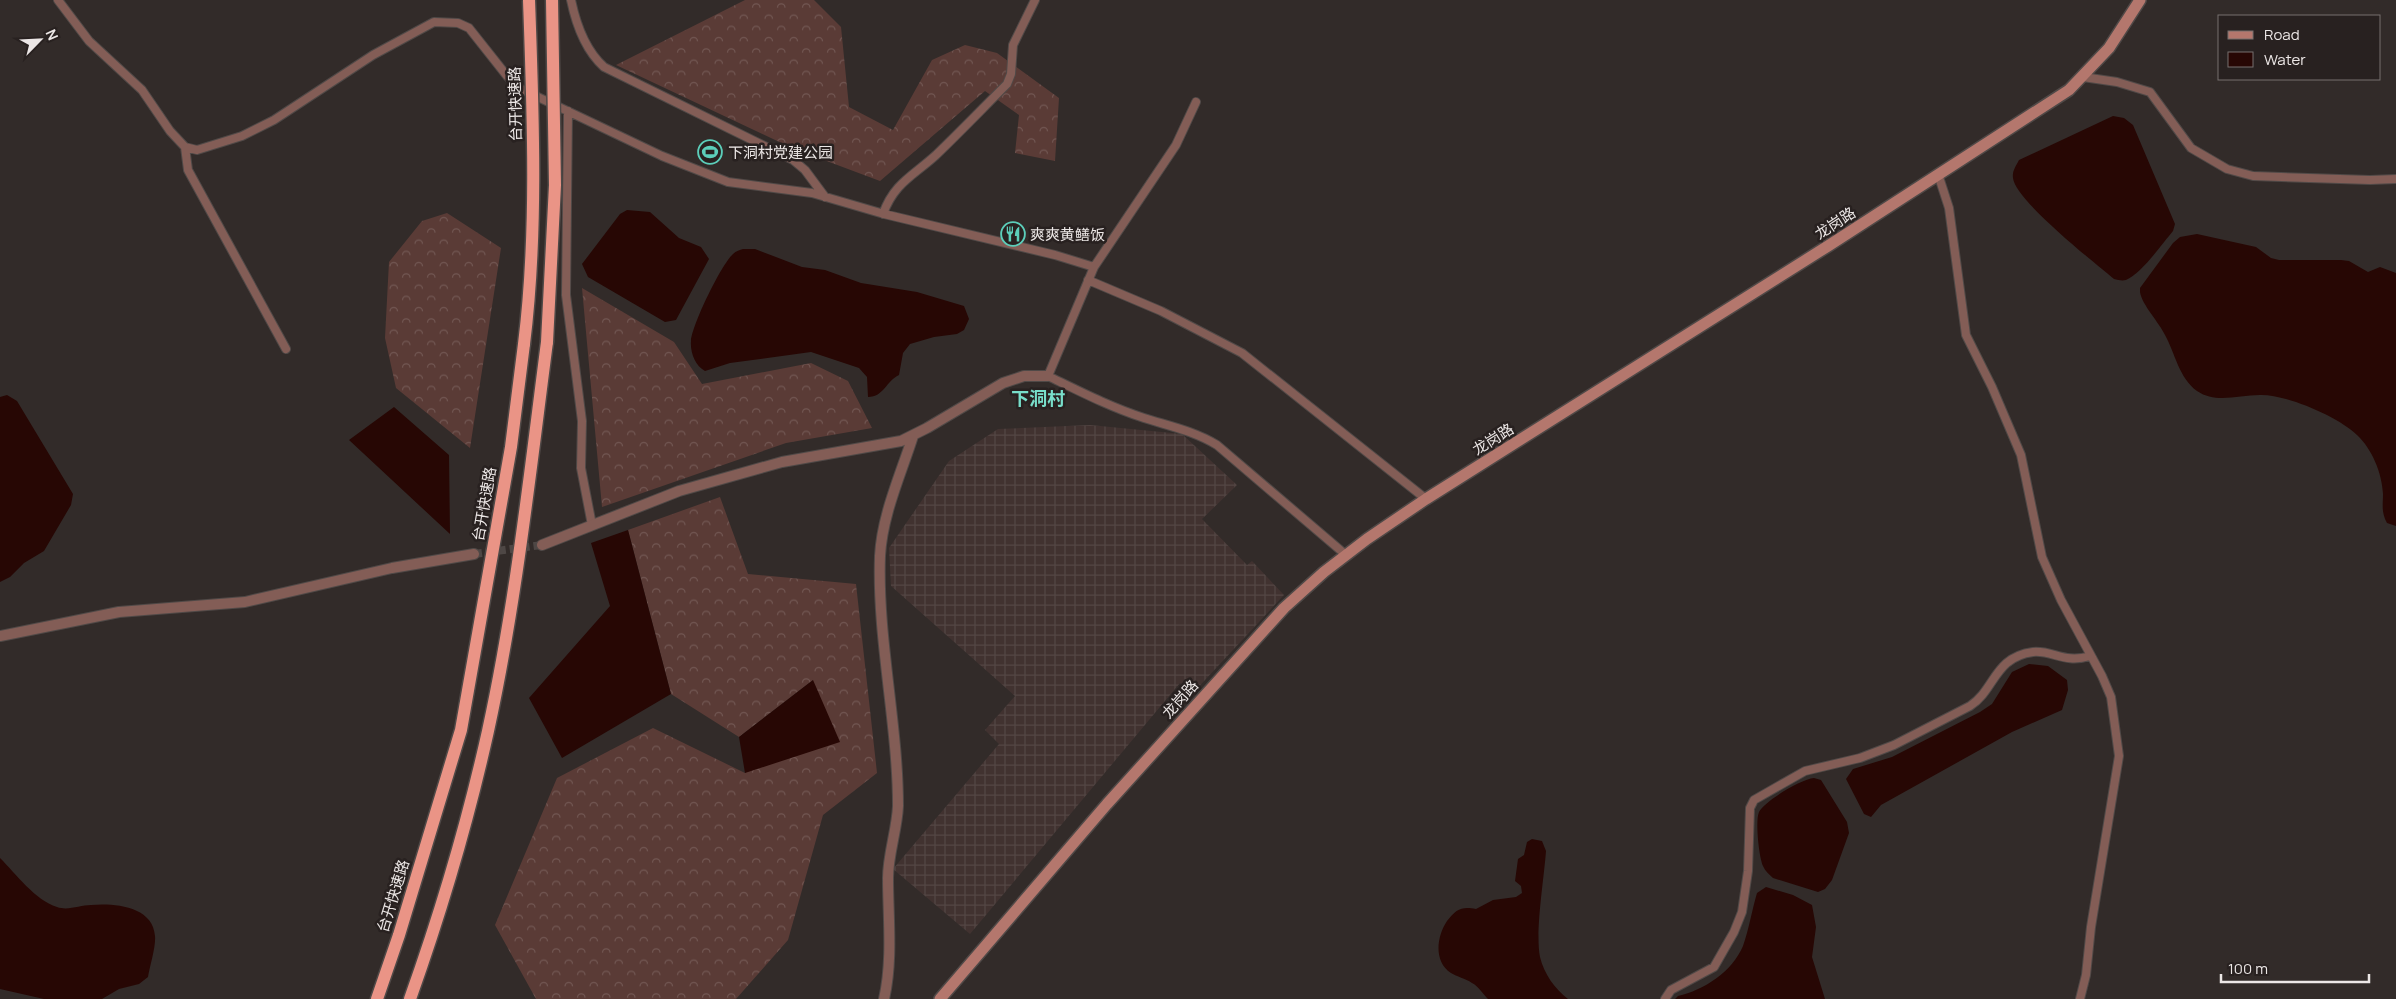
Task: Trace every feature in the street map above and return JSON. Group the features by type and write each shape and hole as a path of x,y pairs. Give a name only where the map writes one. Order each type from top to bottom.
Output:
{"highway":[{"name":"台开快速路","path":"377,999 399,935 461,730 511,447 528,309 532,194 529,0"},
{"path":"410,999 443,896 488,731 510,615 547,342 554,185 552,0"}],"main road":[{"name":"龙岗路","path":"940,999 1107,804 1251,642 1305,588 1346,555 1426,499 2069,90 2118,36 2140,0"}],"street":[{"path":"58,0 89,42 142,90 170,132 185,147 197,150 242,136 274,120 425,25 442,21 458,23 469,28 516,85 662,156 720,179 825,197 883,214 1055,254 1094,268"},
{"path":"571,0 584,41 604,67 793,160 805,170 825,197"},
{"path":"883,214 889,198 896,188 935,155 1007,84 1011,74 1013,45 1035,0"},
{"path":"2083,76 2117,82 2150,92 2191,148 2227,169 2253,176 2370,180 2396,179"},
{"path":"1048,376 1094,268 1176,145 1196,102"},
{"path":"568,111 566,295 582,421 581,468 592,525"},
{"path":"185,147 188,170 286,349"},
{"path":"1938,174 1949,208 1966,335 2011,429 2021,456 2042,558 2061,600 2111,696 2119,756 2091,926 2086,975 2080,999"},
{"path":"1088,280 1161,310 1242,353 1426,499"},
{"path":"542,545 679,491 723,478 782,462 884,445 913,436 1003,383 1036,374 1048,376 1102,403 1192,432 1217,445 1346,555"},
{"path":"884,999 888,976 888,875 898,808 881,594 880,556 886,521 913,436"},
{"path":"0,636 118,612 245,602 392,568 474,554"},
{"path":"1665,999 1671,990 1714,967 1734,932 1742,912 1748,870 1750,808 1758,797 1805,771 1860,758 1894,745 1970,706 1979,699 1999,670 2015,659 2034,652 2078,660 2090,656"}],"shaded area":[{"path":"1090,425 1182,434 1237,485 1202,519 1247,565 1252,561 1284,595 1192,694 1180,683 970,934 893,869 999,744 985,730 1015,696 891,586 889,548 949,461 998,429"}],"green space":[{"path":"745,0 814,0 841,27 849,107 893,130 932,60 965,45 997,53 1059,98 1055,161 1015,153 1019,115 985,91 880,181 792,148 616,65"},
{"path":"447,213 501,248 470,448 396,388 385,338 389,262 422,221"},
{"path":"582,288 674,342 702,384 811,363 848,381 872,428 786,443 602,507"},
{"path":"720,497 748,574 856,584 877,773 823,815 788,940 736,999 536,999 495,925 557,778 653,728 745,773 813,680 739,737 671,694 628,530"}],"water":[{"path":"2113,116 2124,118 2133,125 2175,224 2173,231 2145,265 2126,280 2114,279 2057,231 2027,201 2017,188 2013,178 2019,160"},
{"path":"627,210 650,212 679,238 701,247 709,259 676,320 665,322 588,277 582,264 620,214"},
{"path":"2197,234 2256,247 2271,258 2279,260 2341,260 2349,261 2368,272 2380,267 2396,273 2396,526 2387,523 2384,515 2381,478 2372,454 2349,428 2312,408 2284,398 2260,395 2219,398 2204,395 2191,386 2186,379 2169,342 2141,297 2140,288 2173,243 2180,237"},
{"path":"755,249 802,267 825,270 861,283 917,292 964,306 969,319 964,330 957,334 934,337 910,344 903,353 899,375 881,392 868,397 867,377 859,368 811,352 730,363 705,371 698,366 692,354 691,341 696,322 728,260 737,251"},
{"path":"7,395 17,401 73,494 71,505 44,551 24,563 10,577 0,582 0,397"},
{"path":"394,407 449,455 450,534 349,440"},
{"path":"628,530 671,694 562,758 529,698 610,606 591,543"},
{"path":"2029,664 2048,666 2067,680 2068,690 2062,710 2012,732 1881,805 1871,817 1864,814 1846,779 1853,769 1892,757 1980,712 1992,704 2012,672"},
{"path":"813,680 840,742 745,773 739,737"},
{"path":"1814,778 1821,780 1847,822 1849,833 1832,880 1825,889 1818,892 1773,878 1769,874 1764,868 1762,861 1757,831 1759,812 1768,802 1792,786"},
{"path":"1532,839 1542,841 1546,851 1539,920 1540,957 1551,981 1568,999 1488,999 1474,984 1445,968 1439,955 1439,941 1447,921 1460,909 1476,909 1493,900 1516,897 1522,893 1521,886 1515,881 1518,859 1524,855 1527,842"},
{"path":"0,858 19,879 49,904 61,908 110,905 131,908 140,912 153,926 155,936 154,951 148,977 139,984 119,989 102,999 44,999 0,989"},
{"path":"1766,887 1793,895 1812,905 1816,927 1812,957 1825,999 1675,999 1716,979 1732,964 1743,946 1757,893"}],"tunnel":[{"path":"474,554 542,545"}],"place":[{"name":"下洞村党建公园","path":"710,152"},
{"name":"爽爽黄鳝饭","path":"1013,234"}],"district":[{"name":"下洞村","path":"1038,398"}]}
